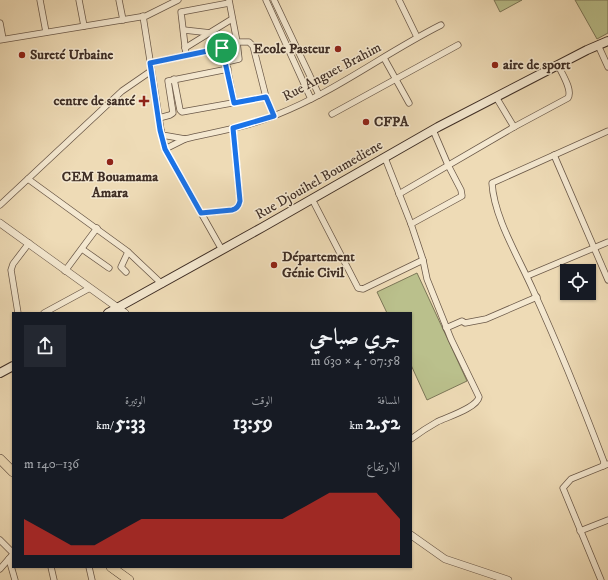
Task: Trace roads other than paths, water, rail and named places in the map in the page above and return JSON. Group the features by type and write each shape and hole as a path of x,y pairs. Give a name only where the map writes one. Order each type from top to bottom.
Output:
{"main road":[{"name":"Rue Djouihel Boumediene","path":"122,310 162,284 433,130 558,65 608,41"},
{"path":"0,373 12,367"},
{"path":"0,460 12,471"},
{"path":"113,569 124,580"},
{"path":"113,569 129,580"}],"street":[{"path":"40,0 46,32"},
{"path":"79,0 84,26"},
{"path":"119,0 123,20"},
{"path":"0,23 1,40 143,16 154,13 178,0"},
{"path":"266,0 311,99"},
{"path":"274,0 319,95"},
{"path":"399,0 418,37"},
{"path":"186,55 184,30 180,14 182,11 229,2 239,59 226,62"},
{"path":"143,16 165,149 222,250"},
{"path":"186,48 232,19"},
{"name":"Rue Anguet Brahim","path":"185,139 233,128 274,116 319,95 441,25"},
{"path":"184,30 211,33 220,38 228,69 234,103"},
{"path":"237,42 249,42 253,46 266,97 274,116"},
{"path":"332,114 458,45"},
{"path":"598,45 608,67"},
{"path":"150,63 222,48"},
{"path":"384,58 409,103"},
{"path":"399,194 514,127 568,98 570,95 569,90 558,65"},
{"path":"159,118 172,114 167,82 174,79 228,69"},
{"path":"0,205 122,91 152,71"},
{"path":"174,79 181,112 266,97"},
{"path":"496,97 514,127"},
{"path":"201,213 235,210 239,206 240,201 233,128"},
{"path":"411,224 462,196 461,190 448,165 433,130"},
{"path":"601,580 563,488 571,479 605,465 560,350 527,276 513,249 493,197 492,183 608,131"},
{"path":"162,135 185,139"},
{"path":"165,149 185,139"},
{"path":"554,155 608,280"},
{"path":"385,158 411,224 428,279 446,328 479,399 468,408 437,422 412,438"},
{"path":"28,179 128,252 162,284"},
{"path":"312,199 358,288 363,290 423,260"},
{"path":"0,223 122,310"},
{"path":"66,271 97,228"},
{"path":"527,276 608,242"},
{"path":"18,312 11,270 13,264 28,243"},
{"path":"82,249 109,268"},
{"path":"126,272 121,267 128,252"},
{"path":"46,312 90,288"},
{"path":"446,328 462,321 465,323 486,319 537,298"},
{"path":"580,531 608,520"},
{"path":"412,536 445,559 508,580"},
{"path":"0,540 12,555 0,569"},
{"path":"14,568 15,580"},
{"path":"51,568 54,580"},
{"path":"89,568 92,580"}],"place":[{"name":"Ecole Pasteur","path":"338,49"},
{"name":"Sureté Urbaine","path":"22,55"},
{"name":"aire de sport","path":"495,65"},
{"name":"centre de santé","path":"144,101"},
{"name":"CFPA","path":"366,122"},
{"name":"CEM Bouamama Amara","path":"110,162"},
{"name":"Département Génie Civil","path":"274,265"}]}
